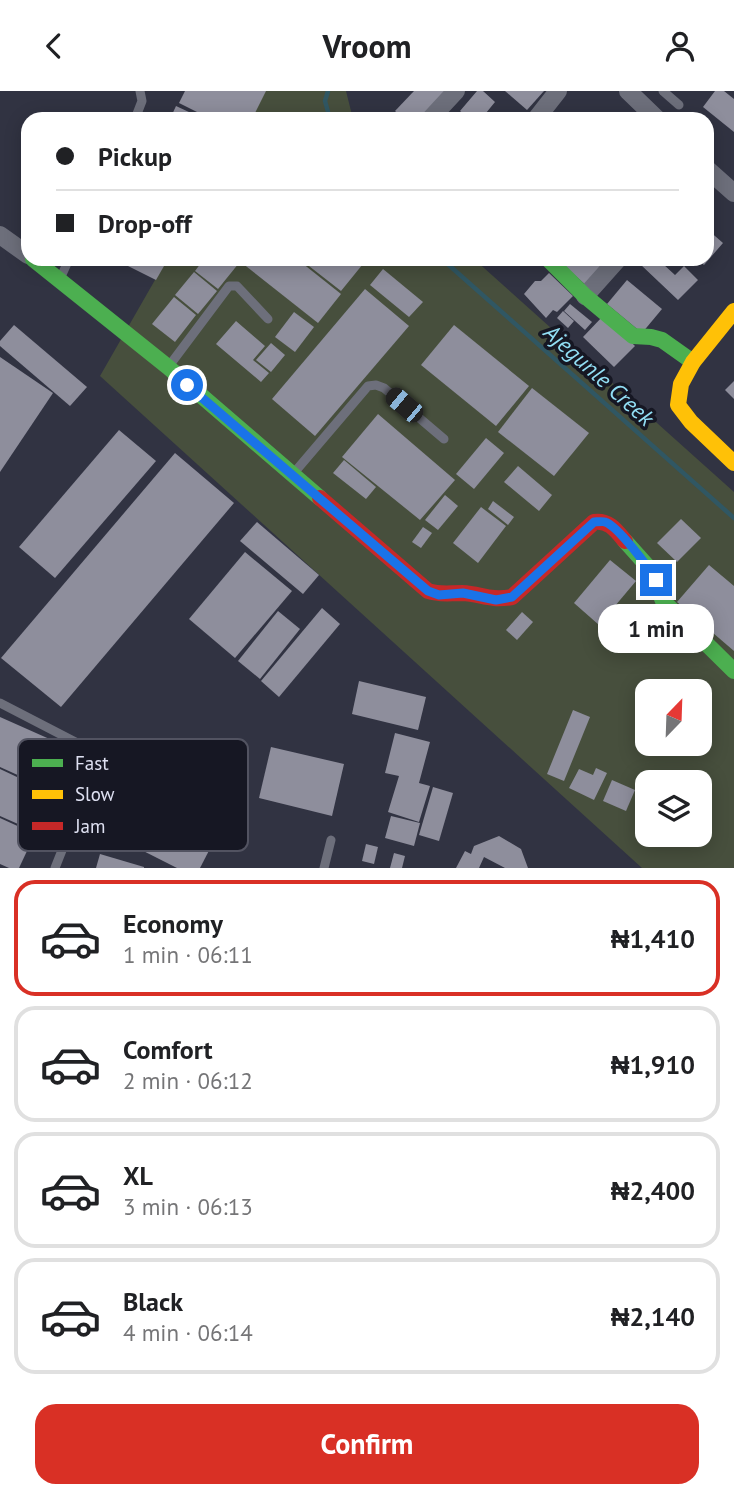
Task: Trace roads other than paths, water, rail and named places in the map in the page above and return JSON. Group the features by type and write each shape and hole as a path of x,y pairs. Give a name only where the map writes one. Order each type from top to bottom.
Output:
{"street":[{"path":"436,112 456,91"},
{"path":"542,112 558,91"},
{"path":"630,91 650,112"},
{"path":"714,175 734,193"},
{"path":"0,235 21,250"},
{"path":"41,266 168,367 428,591 439,595 463,593 496,600 512,597 594,522 604,521 613,527 651,571 663,601 734,671"},
{"path":"555,266 585,296 633,336 650,336 664,342 693,362"},
{"path":"585,296 612,266"},
{"path":"734,311 693,362 681,384 678,405 691,422 734,463"}],"lane":[{"path":"138,112 142,101 140,91"},
{"path":"663,91 679,105"},
{"path":"59,281 66,266"},
{"path":"168,367 222,291 229,286 237,286 268,319"},
{"path":"292,476 368,386 384,388 444,439"},
{"path":"0,703 70,739"},
{"path":"324,868 331,840"},
{"path":"55,868 62,851"}],"waterway":[{"name":"Ajegunle Creek","path":"328,91 325,101 328,112"},
{"name":"Ajegunle Creek","path":"450,266 734,518"}]}
